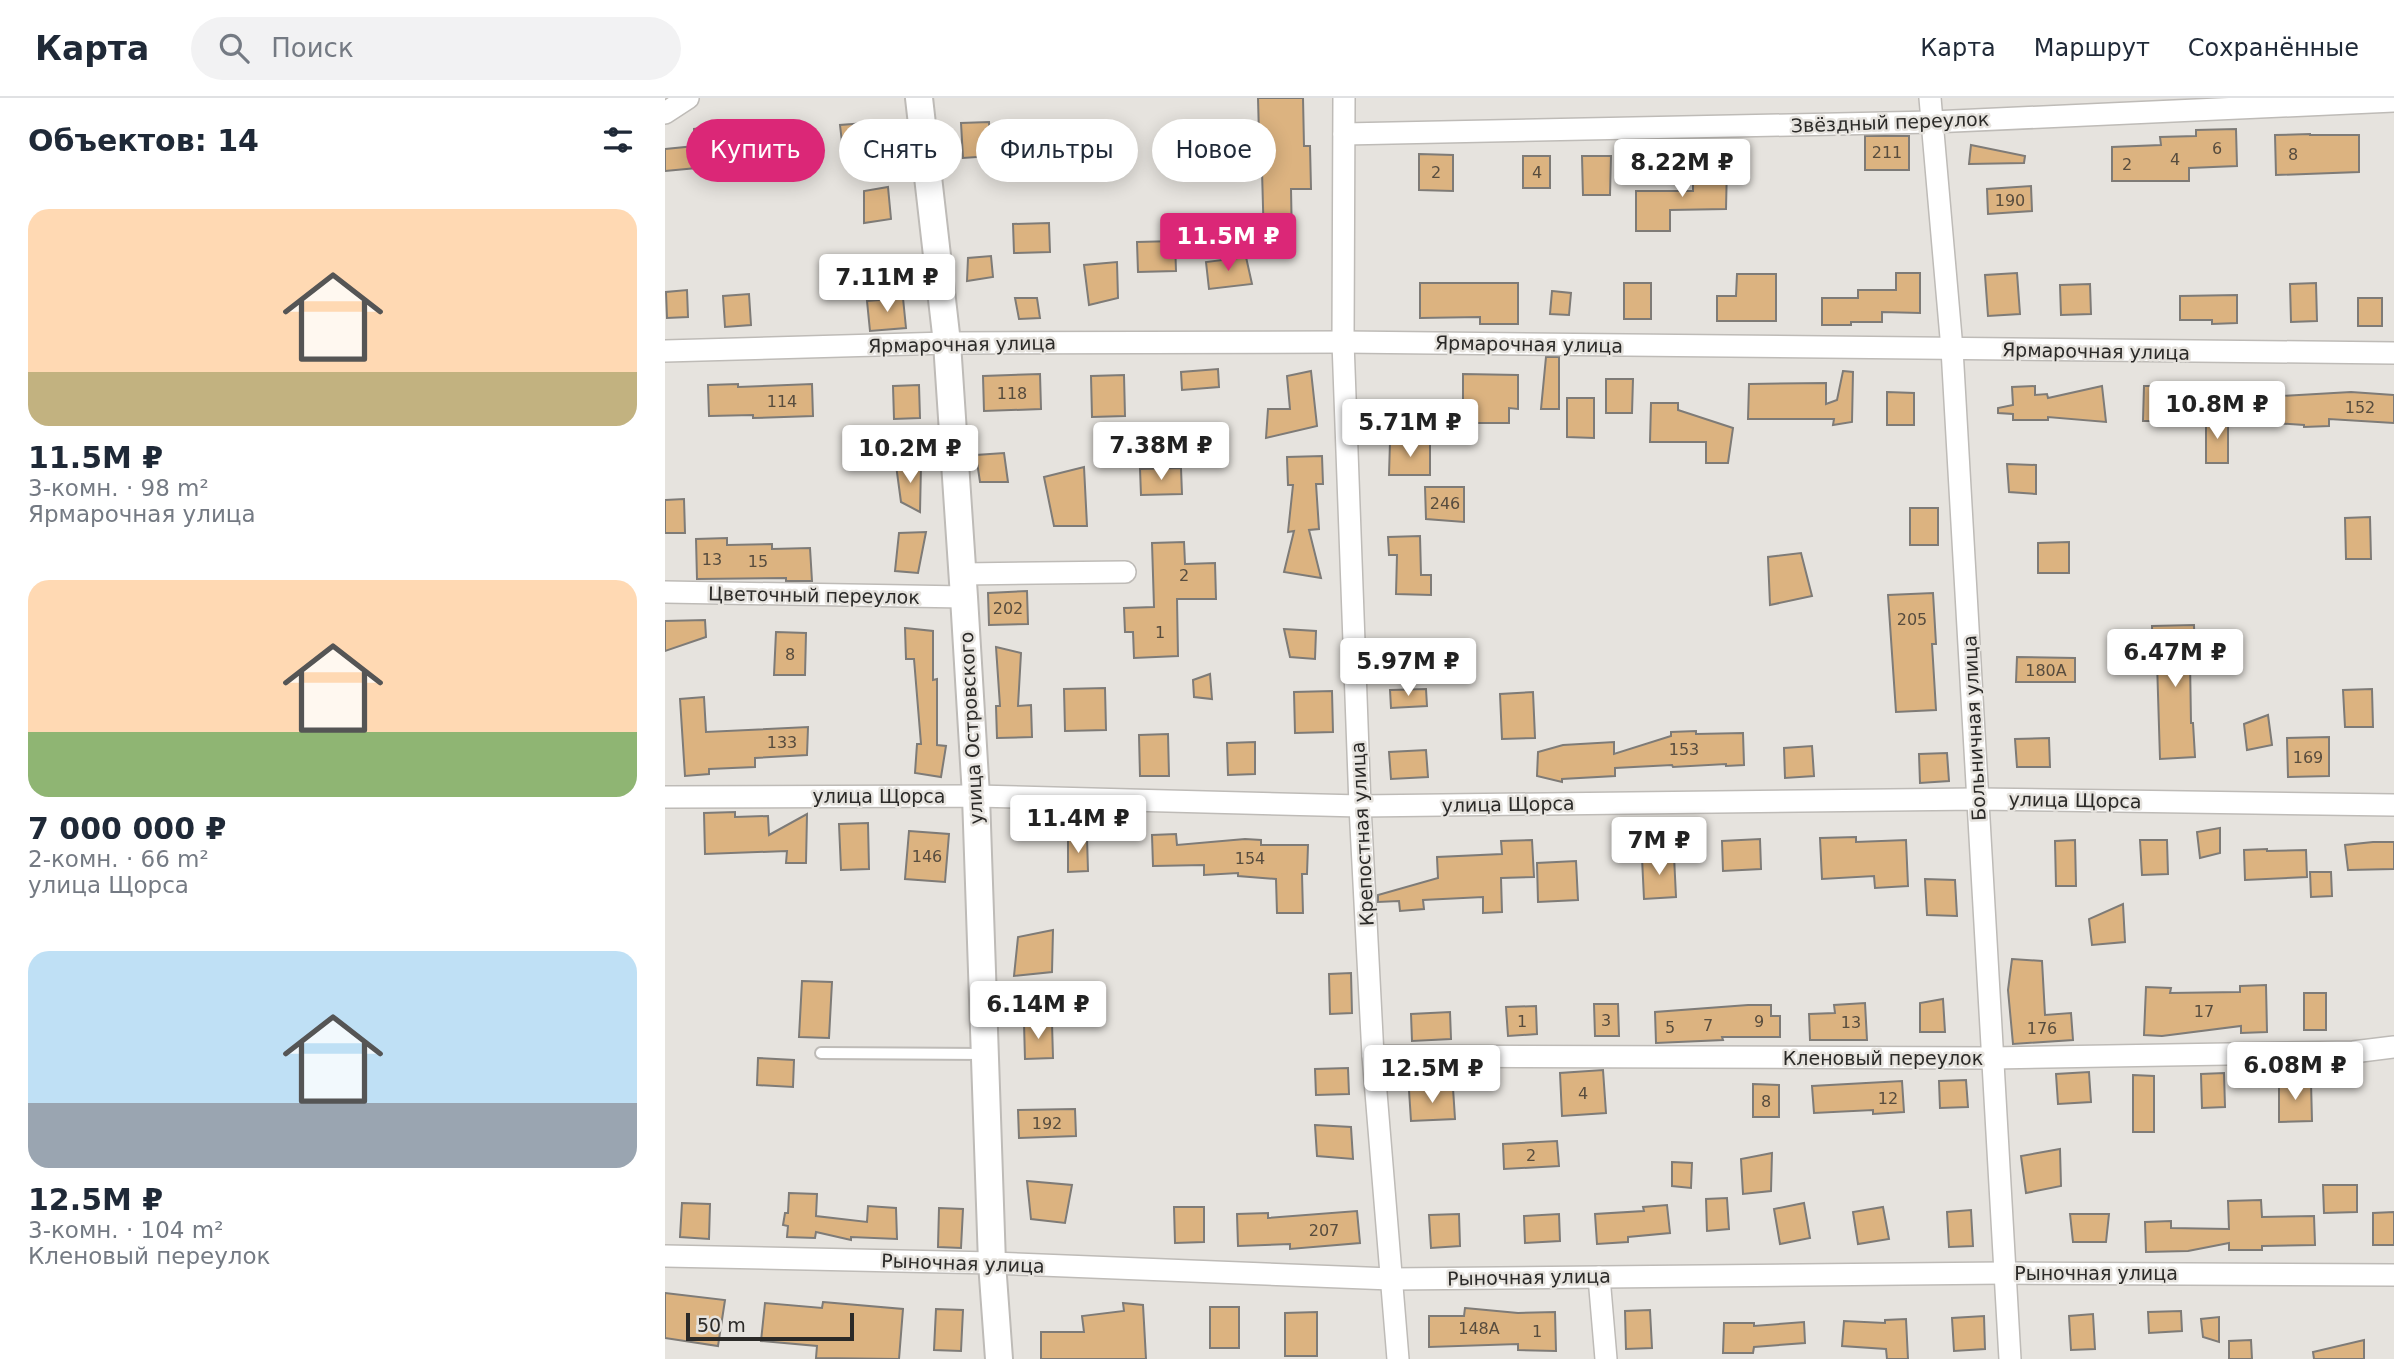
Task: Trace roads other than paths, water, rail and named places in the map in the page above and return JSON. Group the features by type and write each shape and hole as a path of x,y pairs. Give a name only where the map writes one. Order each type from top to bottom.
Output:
{"street":[{"path":"665,113 688,98"},
{"name":"улица Островского","path":"919,98 947,343 963,586 976,796 992,1263 999,1359"},
{"name":"Крепостная улица","path":"1343,98 1343,342 1360,806 1373,1056 1398,1359"},
{"name":"Больничная улица","path":"1930,98 1952,349 2010,1359"},
{"name":"Звёздный переулок","path":"1345,134 1932,122 2394,101"},
{"name":"Ярмарочная улица","path":"665,351 947,343 1343,342 2394,354"},
{"name":"Цветочный переулок","path":"665,592 963,586 1125,572"},
{"name":"улица Щорса","path":"665,797 976,796 1360,806 1978,799 2394,805"},
{"name":"Кленовый переулок","path":"1373,1056 1992,1058 2353,1052 2394,1047"},
{"name":"Рыночная улица","path":"665,1256 992,1263 1391,1279 2004,1273 2394,1275"},
{"path":"1599,1277 1606,1359"}],"lane":[{"path":"821,1053 985,1055"}]}
